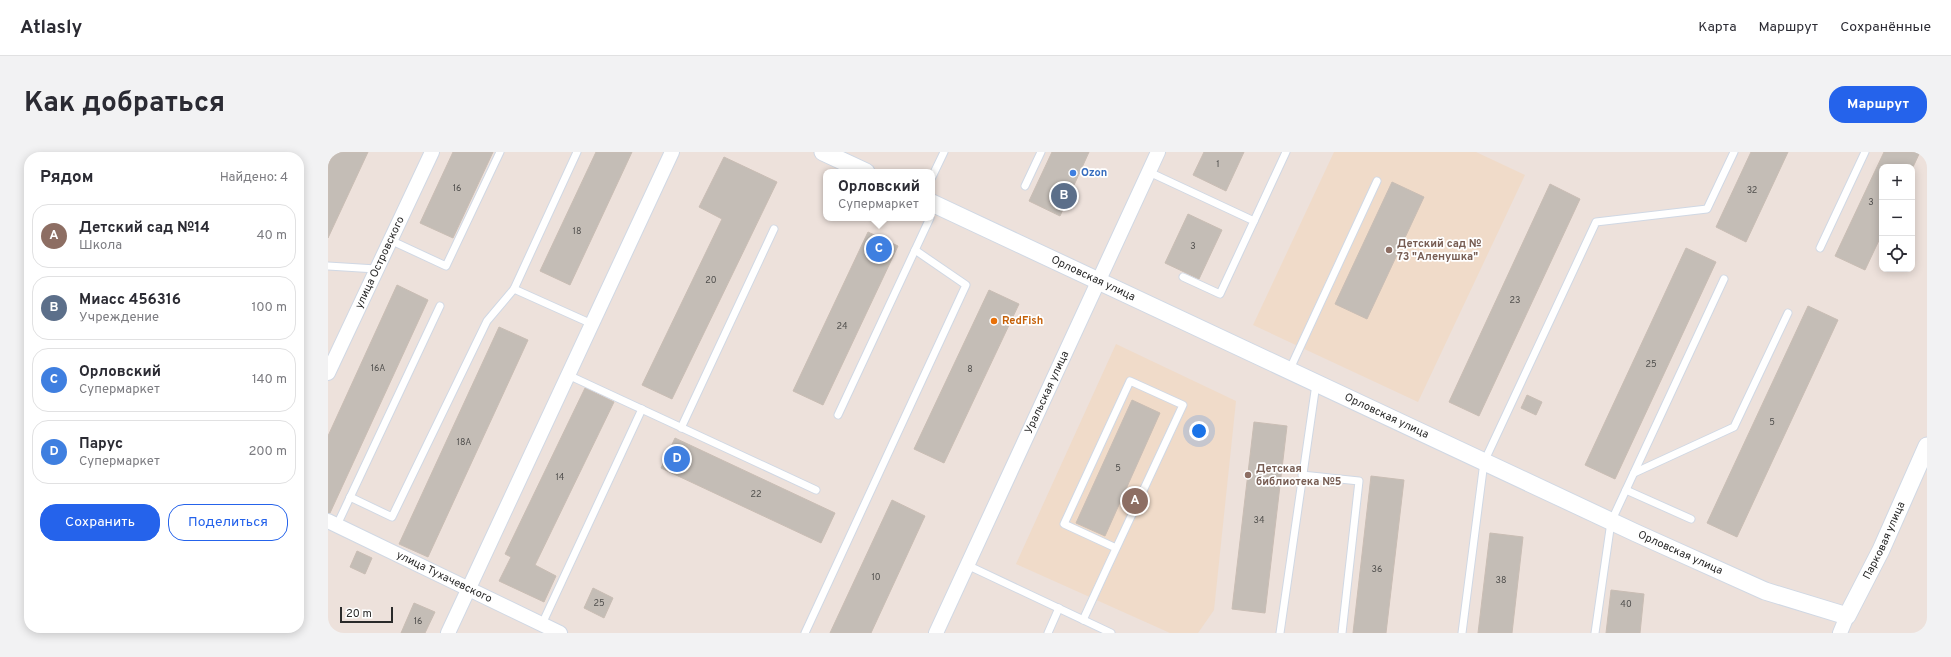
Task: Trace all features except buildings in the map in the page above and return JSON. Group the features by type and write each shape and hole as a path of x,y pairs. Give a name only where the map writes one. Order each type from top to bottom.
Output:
{"street":[{"name":"улица Островского","path":"328,373 432,152"},
{"path":"448,633 672,152"},
{"path":"823,152 860,169"},
{"name":"Уральская улица","path":"936,633 1158,152"},
{"name":"Орловская улица","path":"935,211 1098,281 1611,522 1765,591 1847,616"},
{"name":"Парковая улица","path":"1840,633 1847,616 1881,550 1927,446"},
{"name":"улица Тухачевского","path":"332,523 560,633"}],"lane":[{"path":"390,240 446,266 500,152"},
{"path":"350,497 392,517 487,321 514,288 577,152"},
{"path":"935,171 944,152"},
{"path":"1025,186 1041,152"},
{"path":"1183,277 1220,294 1286,152"},
{"path":"1462,633 1484,462 1596,222 1707,209 1734,152"},
{"path":"1820,248 1865,152"},
{"path":"1149,172 1254,221"},
{"path":"1289,371 1377,181"},
{"path":"838,415 928,221"},
{"path":"681,428 774,229"},
{"path":"805,633 966,285 915,250"},
{"path":"328,266 376,269"},
{"path":"1595,633 1611,522 1724,279"},
{"path":"514,288 592,324"},
{"path":"332,523 350,497 440,306"},
{"path":"1634,473 1734,427 1788,313"},
{"path":"568,375 816,490"},
{"path":"1083,620 1183,405 1130,381 1064,524 1116,548"},
{"path":"1280,633 1316,383"},
{"path":"542,624 642,409"},
{"path":"1302,475 1360,482 1342,633"},
{"path":"1626,490 1691,519"},
{"path":"967,565 1112,633"},
{"path":"1048,633 1059,608"}],"shaded area":[{"name":"Детский сад № 73 \"Аленушка\"","path":"1334,152 1476,152 1525,175 1418,402 1253,325"},
{"path":"1116,344 1236,401 1214,610 1198,633 1170,633 1016,564"}],"place":[{"name":"Ozon","path":"1073,173"},
{"name":"Миасс 456316","path":"1064,196"},
{"name":"Орловский","path":"879,249"},
{"name":"Детский сад № 73 \"Аленушка\"","path":"1389,250"},
{"name":"RedFish","path":"994,321"},
{"name":"Парус","path":"677,459"},
{"name":"Детская библиотека №5","path":"1248,475"},
{"name":"Детский сад №14","path":"1135,501"}]}
